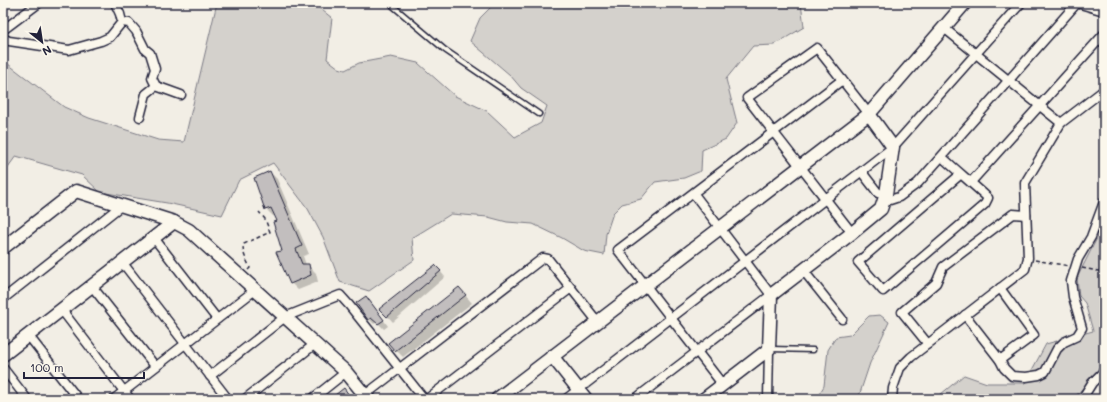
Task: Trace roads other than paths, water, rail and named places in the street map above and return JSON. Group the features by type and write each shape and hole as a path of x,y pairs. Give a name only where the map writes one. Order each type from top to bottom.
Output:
{"street":[{"path":"3,30 38,3"},
{"path":"115,3 122,22"},
{"path":"497,399 869,114 965,3"},
{"path":"566,399 582,394 671,318 893,147 1021,3"},
{"path":"864,170 864,175 885,198 899,196 918,183 942,157 1077,3 1104,12"},
{"path":"3,38 9,41 69,50 110,37 122,22"},
{"path":"122,22 129,23 136,31 145,49 150,53 155,69 152,78 156,86 181,96"},
{"path":"944,28 1061,123"},
{"path":"971,182 1104,34"},
{"path":"635,399 852,234 881,209 885,198 893,147 817,48 747,98 852,234"},
{"path":"723,385 618,250 694,194 842,80"},
{"path":"140,117 146,94 156,86"},
{"path":"892,399 893,388 900,368 911,357 1025,269 1028,258 1025,183 1061,123 1104,90"},
{"path":"942,157 988,198 985,204 883,291 858,262 961,174"},
{"path":"3,248 76,191 174,222 188,230 346,372 366,397 399,368 543,258 548,259 598,321"},
{"path":"694,194 771,295 768,399"},
{"path":"965,315 1000,360 1004,368 1012,376 1026,377 1039,375 1045,372 1057,349 1064,342 1077,336 1082,328 1073,297 1071,281 1078,259 1090,237 1104,202"},
{"path":"3,299 122,205"},
{"path":"928,344 902,312 936,283 943,267 1013,214 1026,215"},
{"path":"3,355 91,285 174,222"},
{"path":"154,238 217,319"},
{"path":"122,262 228,399"},
{"path":"803,270 842,319"},
{"path":"91,285 155,366"},
{"path":"427,399 571,288"},
{"path":"1000,288 1034,335 1000,360"},
{"path":"114,399 255,290"},
{"path":"210,376 285,317 340,295 424,399"},
{"path":"61,309 130,399"},
{"path":"28,335 78,399"},
{"path":"245,399 315,344"},
{"path":"704,399 769,349"},
{"path":"552,356 582,394"},
{"path":"3,368 27,399"},
{"path":"1082,399 1092,383 1104,371"},
{"path":"312,399 346,372"}],"lane":[{"path":"391,3 445,50 540,114"},
{"path":"769,349 813,350"}]}
